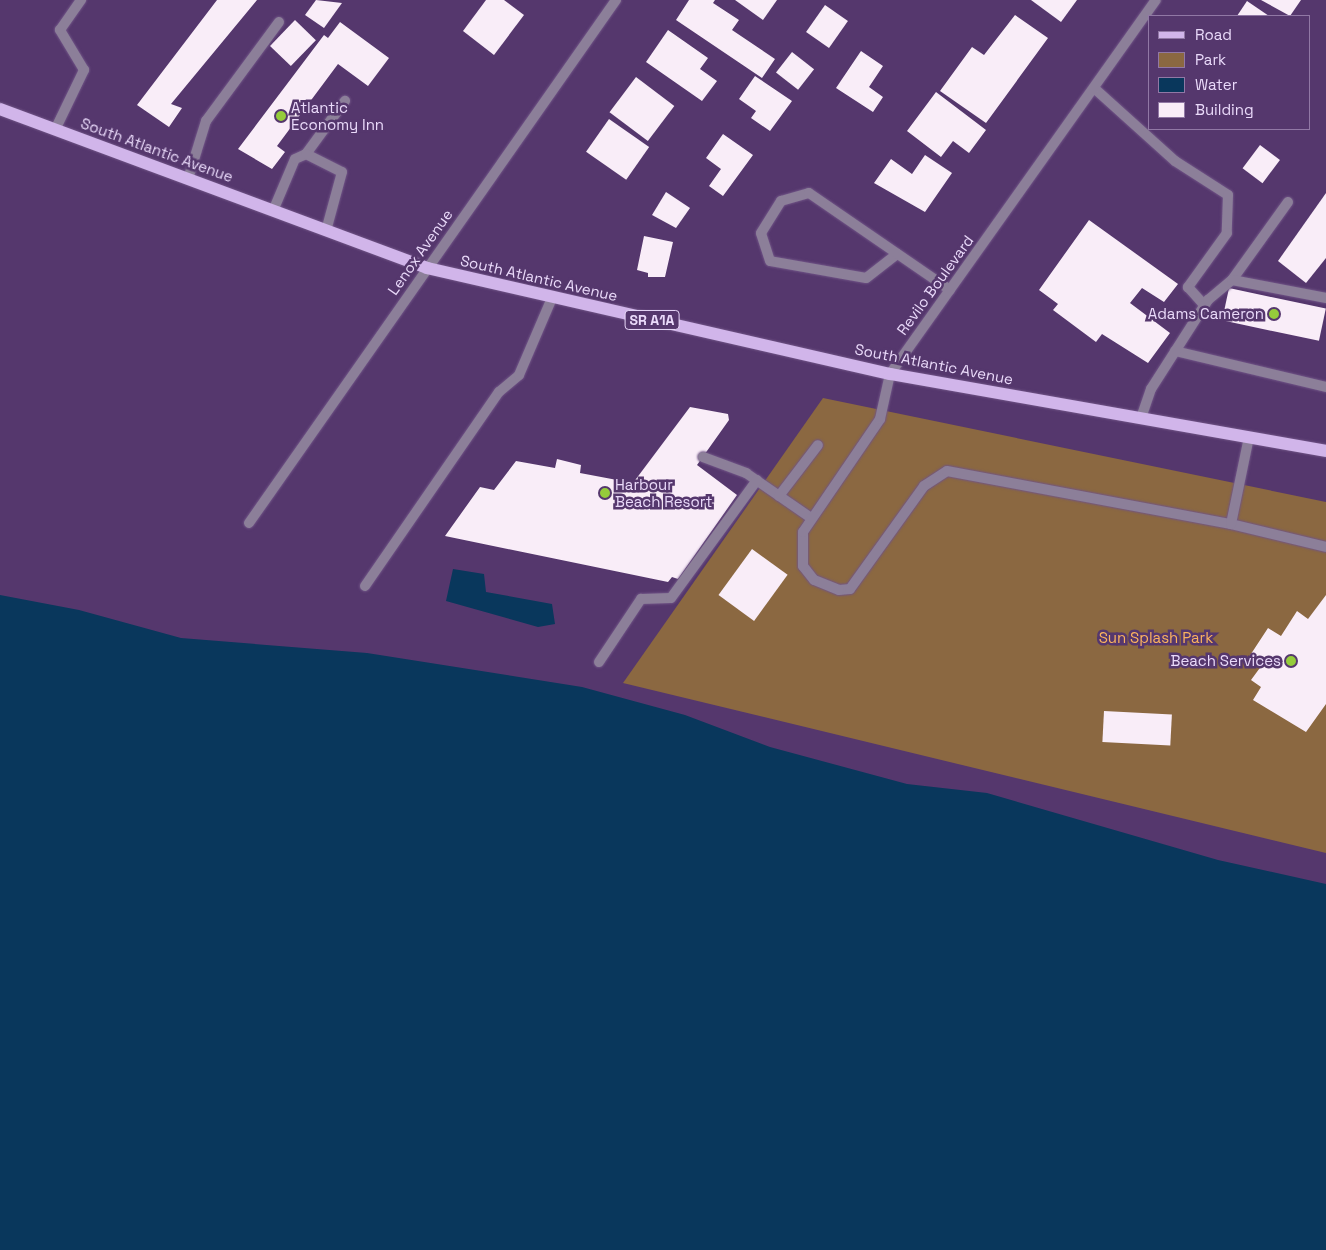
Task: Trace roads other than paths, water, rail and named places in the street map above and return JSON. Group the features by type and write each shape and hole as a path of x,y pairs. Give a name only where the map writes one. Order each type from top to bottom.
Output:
{"main road":[{"name":"South Atlantic Avenue","path":"0,109 426,268 890,374 1249,438 1325,449"}],"street":[{"path":"55,130 84,70 60,30 81,0"},
{"name":"Lenox Avenue","path":"249,522 616,0"},
{"name":"Revilo Boulevard","path":"1156,0 890,374 880,419 803,532 803,566 814,580 839,590 850,589 924,486 947,471 1231,524"},
{"path":"188,179 206,121 279,22"},
{"path":"1094,88 1175,161 1228,194 1227,233 1188,287 1204,305"},
{"path":"273,211 295,159 306,154 345,101"},
{"path":"306,154 342,172 326,231"},
{"path":"897,254 866,278 770,261 761,233 781,201 809,193 950,290"},
{"path":"1141,418 1151,389 1204,305 1232,280 1288,202"},
{"path":"1232,280 1326,298"},
{"path":"365,586 499,392 519,375 552,298"},
{"path":"1175,351 1326,387"},
{"path":"1249,438 1231,524 1326,547"},
{"path":"779,496 818,445"},
{"path":"704,457 756,480 811,518"},
{"path":"599,662 641,599 672,598 756,480"}],"water":[{"path":"453,569 484,574 486,592 552,604 555,624 538,627 446,601"},
{"path":"0,595 79,610 181,638 367,653 582,687 685,715 770,747 907,784 987,793 1218,860 1326,884 1326,1250 0,1250"}],"place":[{"name":"Atlantic Economy Inn","path":"281,116"},
{"name":"Adams Cameron","path":"1274,314"},
{"name":"Harbour Beach Resort","path":"605,493"},
{"name":"Beach Services","path":"1291,661"}],"park label":[{"name":"Sun Splash Park","path":"1156,638"}]}
